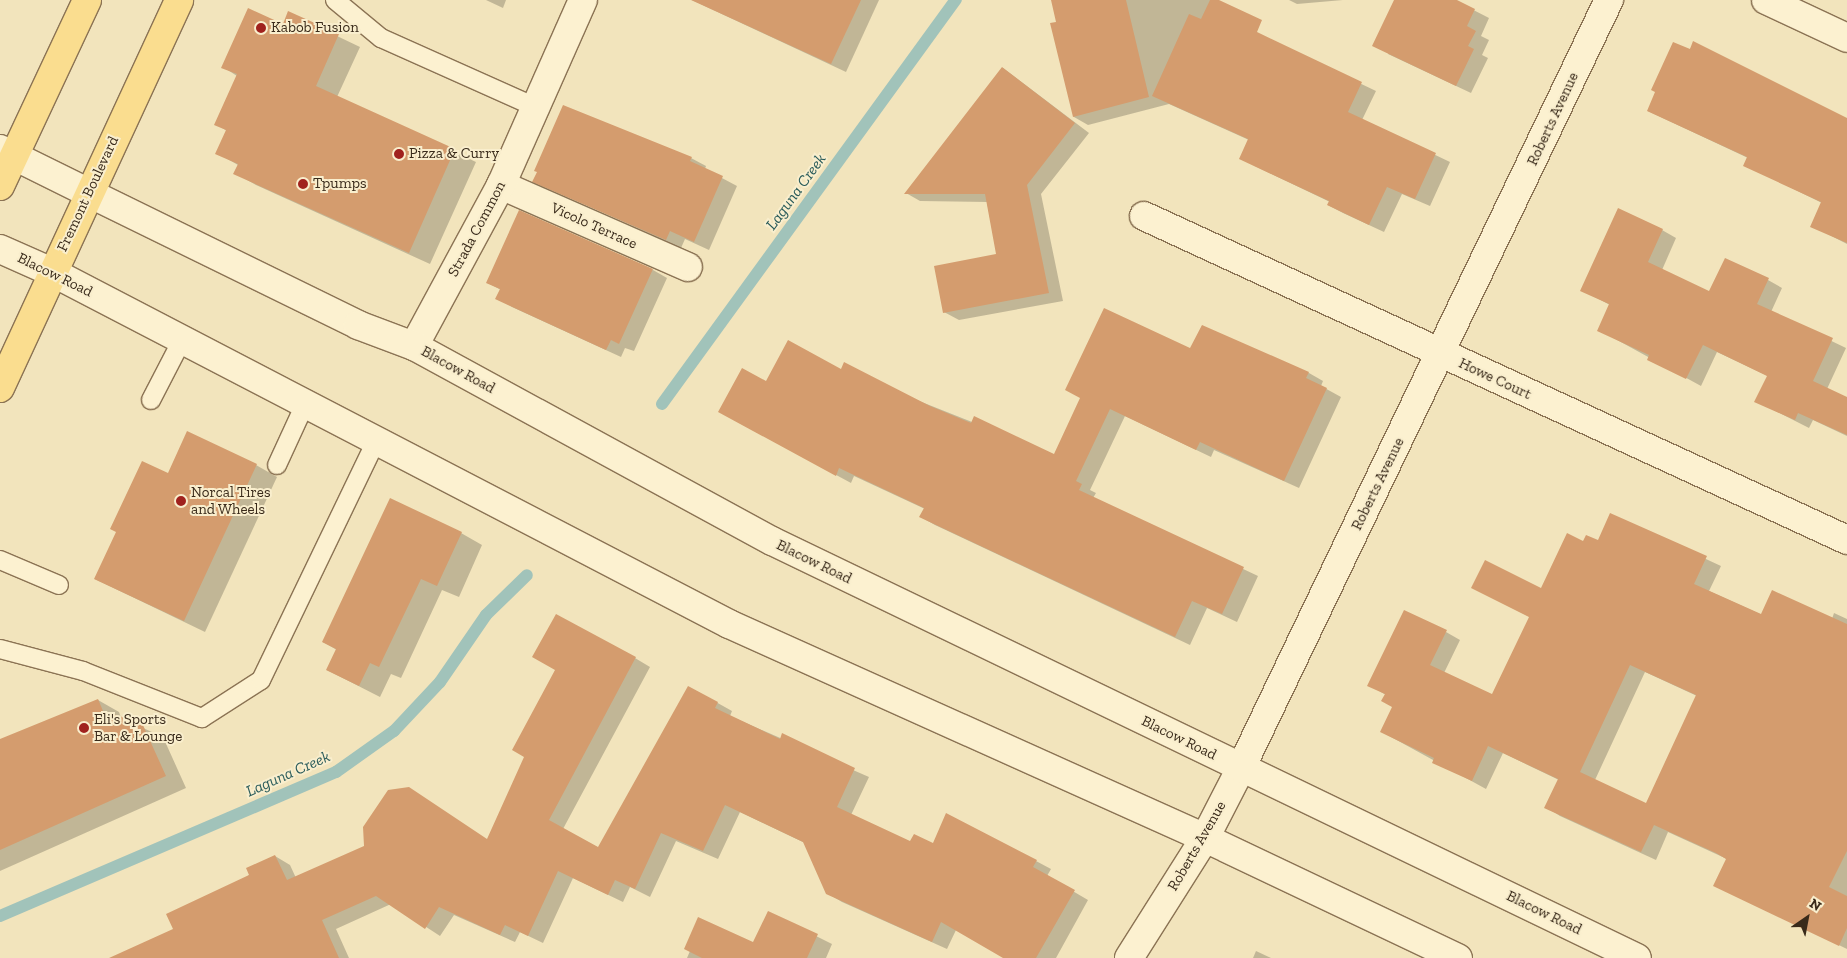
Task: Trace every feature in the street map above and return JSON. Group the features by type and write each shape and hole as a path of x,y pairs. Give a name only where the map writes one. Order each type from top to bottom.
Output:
{"main road":[{"path":"0,186 8,153 87,0"},
{"name":"Fremont Boulevard","path":"0,388 179,0"}],"street":[{"name":"Strada Common","path":"414,346 501,185 583,0"},
{"name":"Roberts Avenue","path":"1129,958 1205,838 1241,768 1609,0"},
{"path":"1766,0 1847,38"},
{"name":"Blacow Road","path":"8,153 358,326 414,346 772,541 1637,958"},
{"name":"Vicolo Terrace","path":"501,185 688,268"},
{"name":"Howe Court","path":"1144,216 1847,540"},
{"name":"Blacow Road","path":"0,249 52,272 729,624 1205,838 1458,958"}],"lane":[{"path":"335,0 381,38 535,108"},
{"path":"151,400 182,340"},
{"path":"277,465 305,404"},
{"path":"0,649 83,671 202,718 262,680 376,441"},
{"path":"0,560 59,586"}],"building":[{"path":"691,0 861,0 831,64"},
{"path":"1051,0 1126,0 1149,97 1073,117 1050,23 1056,22"},
{"path":"1210,0 1219,0 1262,20 1257,32 1362,82 1348,112 1436,153 1415,199 1387,187 1369,225 1327,205 1329,201 1239,159 1248,139 1152,96 1189,14 1201,19"},
{"path":"1394,0 1457,0 1475,9 1467,26 1476,31 1468,46 1474,49 1456,86 1372,46"},
{"path":"248,8 283,24 288,11 339,34 316,86 455,149 409,253 233,174 238,164 215,154 226,130 214,125 237,74 221,68"},
{"path":"1693,41 1847,118 1847,243 1810,227 1821,202 1743,166 1747,157 1647,111 1655,92 1651,90 1673,42 1690,49"},
{"path":"1002,67 1075,123 1027,185 1049,293 943,313 934,266 996,254 985,194 904,194"},
{"path":"563,105 692,157 690,161 723,176 694,242 670,231 666,240 532,182 537,172 534,171"},
{"path":"1618,208 1663,229 1648,262 1709,291 1725,258 1769,278 1757,304 1833,338 1813,381 1847,397 1847,435 1798,413 1795,420 1754,402 1767,376 1703,345 1686,379 1647,360 1649,355 1597,331 1609,304 1580,291"},
{"path":"519,210 653,269 619,344 611,340 606,350 495,299 500,289 486,283"},
{"path":"1104,308 1190,348 1202,325 1309,372 1306,378 1327,388 1284,481 1200,442 1196,450 1110,409 1076,481 1082,484 1079,490 1244,567 1222,614 1192,601 1175,637 919,517 924,508 839,468 836,476 718,412 742,368 766,381 788,340 841,369 844,362 930,406 971,423 974,416 1054,454 1080,398 1065,390"},
{"name":"Norcal Tires and Wheels","path":"187,431 257,464 184,621 94,579 116,532 110,529 142,461 168,473"},
{"path":"390,498 462,532 437,586 421,579 379,667 370,663 359,686 326,670 336,649 322,642"},
{"path":"1610,513 1707,556 1694,584 1761,614 1772,590 1847,624 1847,851 1829,887 1847,896 1847,928 1839,946 1713,886 1726,859 1716,853 1654,825 1641,852 1544,808 1558,779 1488,746 1472,781 1432,763 1434,758 1380,732 1392,707 1381,701 1385,694 1367,686 1404,610 1447,630 1430,665 1492,694 1529,617 1471,588 1485,560 1541,588 1567,533 1583,541 1586,535 1598,540","holes":["1630,665 1696,695 1646,803 1580,772"]},
{"path":"556,614 636,657 549,820 598,847 688,686 718,702 715,708 780,739 782,733 855,768 837,807 910,841 914,834 933,843 946,813 1037,860 1033,867 1075,890 1036,958 1003,958 941,922 932,942 826,894 803,842 725,805 703,851 661,833 635,889 615,880 608,895 558,871 528,936 505,925 500,935 439,907 425,929 376,896 322,920 339,958 109,958 173,929 166,914 249,875 246,868 275,855 287,880 364,846 363,827 388,790 409,787 487,839 524,757 512,750 555,670 532,657"},
{"path":"98,699 103,711 142,723 166,776 0,850 0,739"},
{"path":"768,911 818,934 807,958 702,958 684,949 698,917 753,942"}],"waterway":[{"name":"Laguna Creek","path":"662,404 956,0"},
{"name":"Laguna Creek","path":"0,916 336,772 394,731 440,682 486,615 527,575"}],"place":[{"name":"Kabob Fusion","path":"261,28"},
{"name":"Pizza & Curry","path":"399,154"},
{"name":"Tpumps","path":"303,184"},
{"name":"Norcal Tires and Wheels","path":"181,501"},
{"name":"Eli's Sports Bar & Lounge","path":"84,728"}]}
